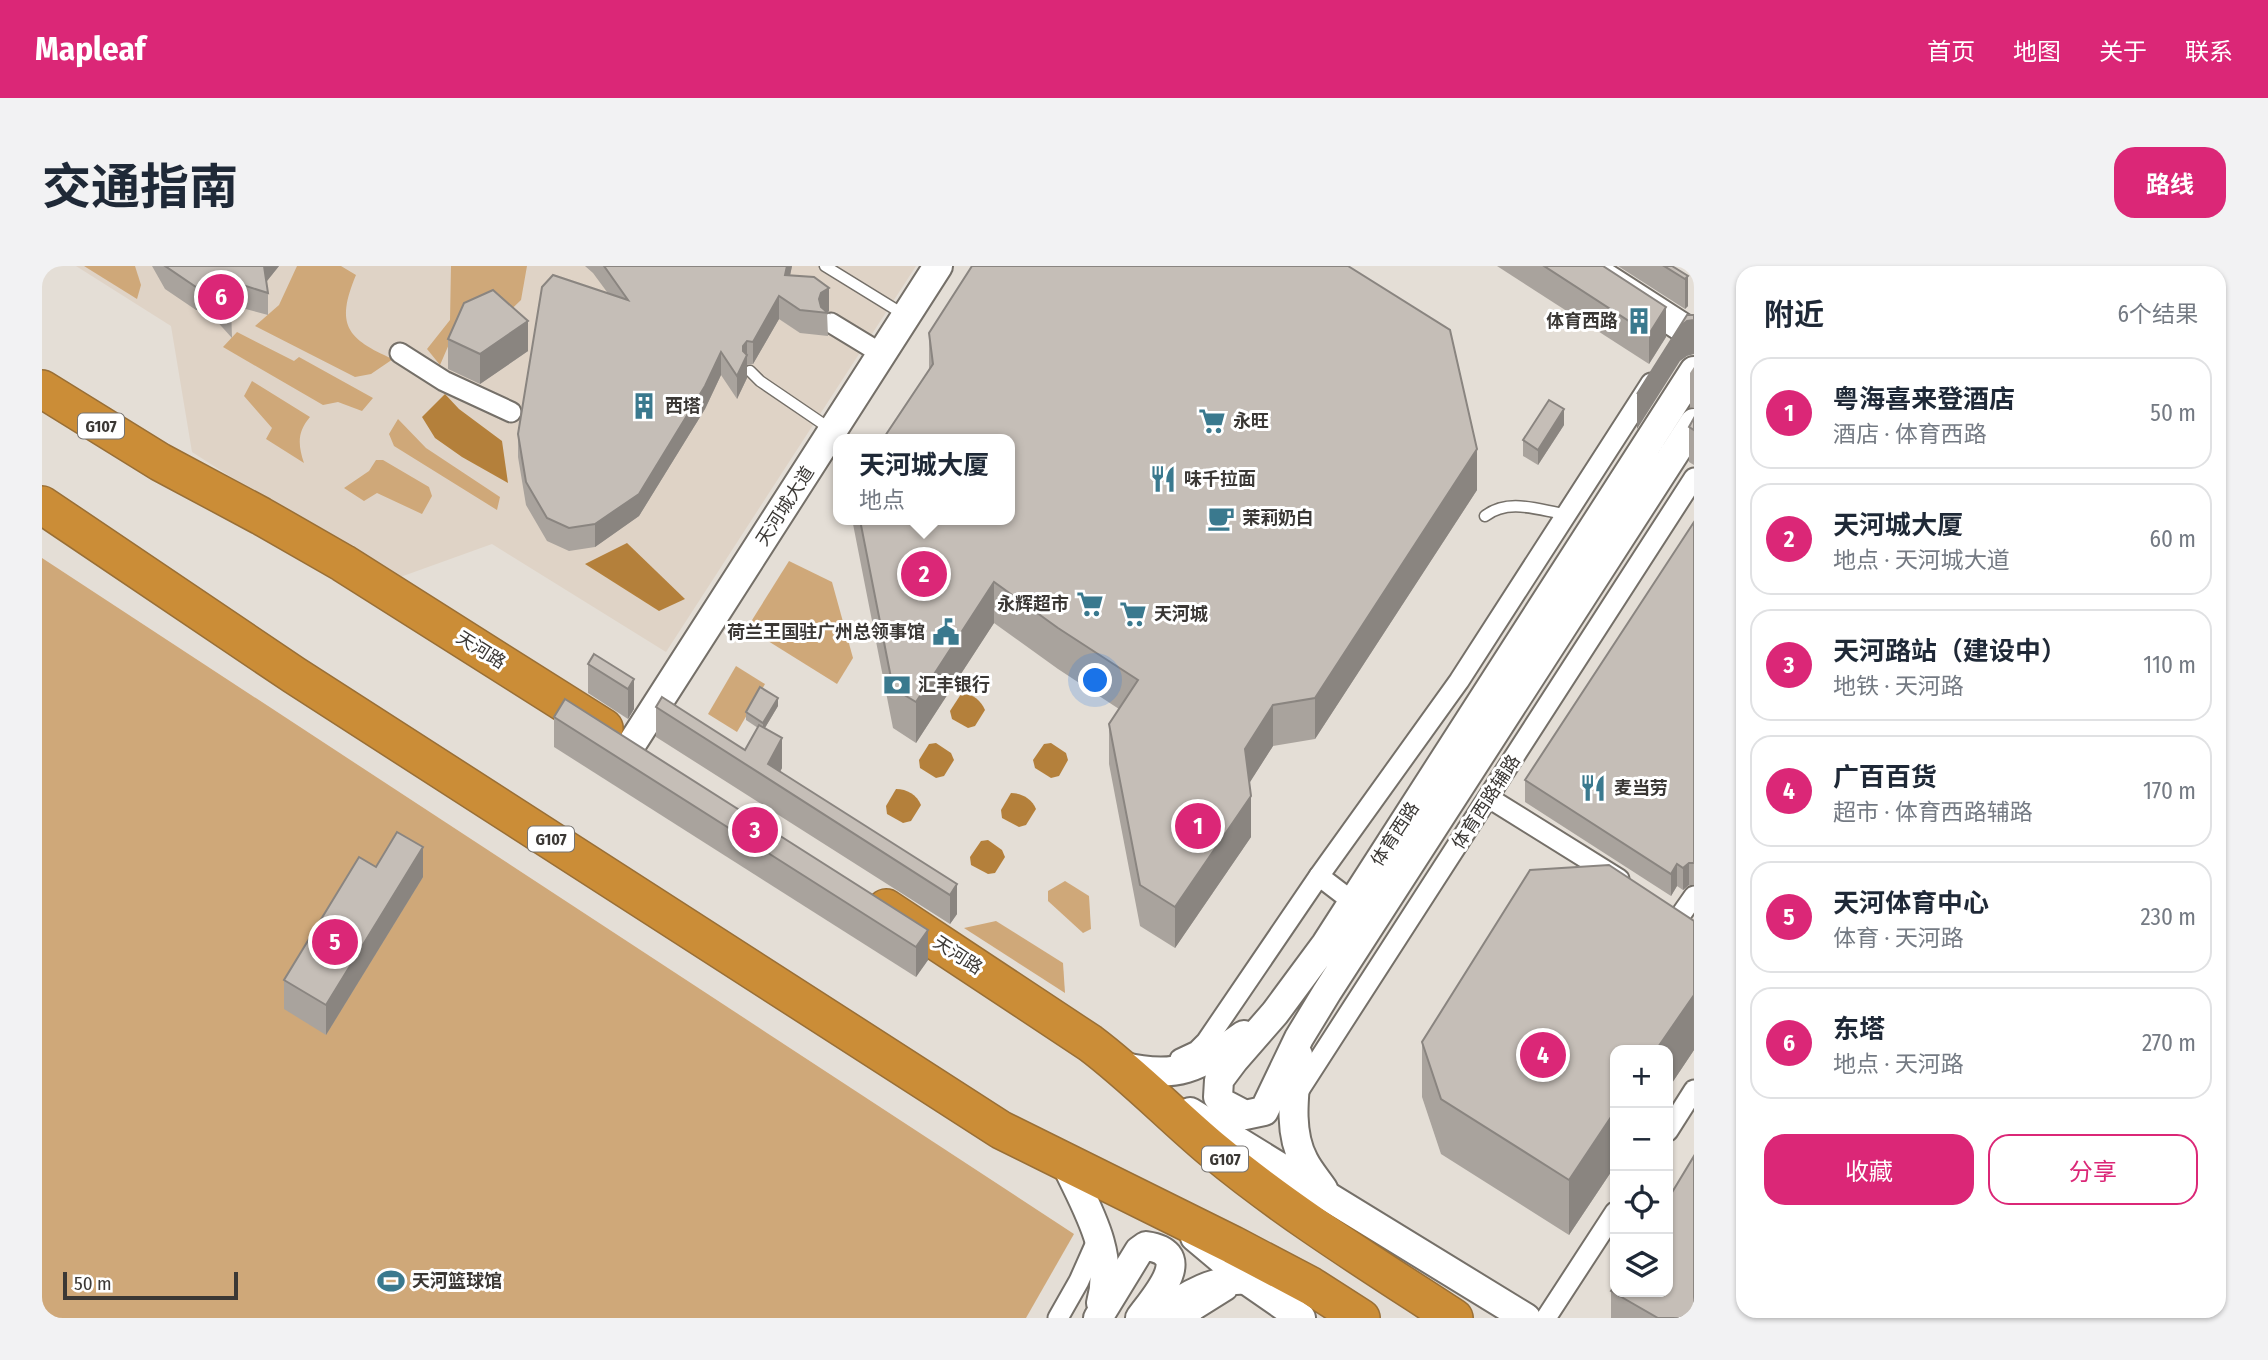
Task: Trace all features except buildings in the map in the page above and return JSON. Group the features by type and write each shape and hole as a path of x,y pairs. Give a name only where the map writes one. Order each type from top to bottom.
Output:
{"highway":[{"name":"天河路","path":"42,389 160,462 343,563 642,752"},
{"name":"G107","path":"42,505 294,675 1001,1130 1157,1206 1306,1302 1361,1318"},
{"name":"天河路","path":"861,892 1121,1066 1238,1170 1337,1242 1454,1318"}],"main road":[{"name":"天河城大道","path":"642,752 833,430 938,266"},
{"path":"1587,266 1688,331"},
{"name":"体育西路","path":"1275,1013 1326,944 1694,371"},
{"name":"体育西路","path":"1264,1111 1299,1038 1422,843 1691,433"},
{"path":"1121,1066 1171,1073 1195,1065 1233,1043 1275,1013"},
{"path":"1264,1111 1245,1115 1237,1112 1218,1097 1217,1089 1225,1071 1275,1013"},
{"path":"1299,1038 1295,1097 1296,1135 1303,1159 1327,1195"},
{"path":"1121,1066 1230,1138 1526,1318"},
{"path":"1066,1164 1099,1235 1106,1268 1104,1292 1097,1318"},
{"path":"1157,1206 1245,1279 1306,1302"},
{"path":"1097,1318 1139,1251 1146,1246 1164,1252 1172,1269 1140,1318"},
{"path":"1156,1318 1186,1296 1205,1287 1245,1279"}],"street":[{"path":"831,323 882,354"},
{"path":"400,353 511,412"},
{"path":"1121,1066 1163,1065 1197,1051 1214,1031 1319,876 1459,681 1664,363"},
{"name":"体育西路辅路","path":"1295,1097 1694,478"},
{"path":"1489,799 1635,889"},
{"path":"1319,876 1353,902"},
{"path":"1681,917 1694,896"},
{"path":"1264,1111 1295,1097"},
{"path":"1673,1124 1691,1101"},
{"path":"1546,1318 1610,1220"},
{"path":"1058,1318 1079,1281 1099,1235"},
{"path":"1188,1318 1210,1300 1245,1279"}],"lane":[{"path":"825,266 906,316"},
{"path":"750,371 760,381 833,430"},
{"path":"1485,516 1495,508 1511,505 1565,514"}],"shaded area":[{"path":"76,266 916,266 666,652 492,544 392,580 192,452 171,326"},
{"path":"84,266 135,266 141,285 137,299"},
{"path":"297,266 341,266 356,275 346,306 349,328 365,344 393,359 371,374 355,377 255,326 279,305"},
{"path":"451,266 527,266 521,300 500,320 456,328 440,365 427,349 450,320"},
{"path":"237,332 294,361 299,357 373,398 362,411 338,402 323,405 223,347"},
{"path":"252,381 310,417 300,439 304,463 266,439 272,428 244,396"},
{"path":"445,394 459,409 502,441 508,483 435,438 422,417"},
{"path":"398,419 426,448 500,497 497,510 394,446 389,434"},
{"path":"376,460 383,460 429,487 432,496 422,514 377,493 364,501 344,488 369,471"},
{"path":"627,543 685,599 659,611 585,564"},
{"path":"42,558 1074,1234 1026,1318 42,1318"},
{"path":"789,561 832,582 853,658 837,684 747,628"},
{"path":"736,666 765,684 737,732 708,714"},
{"path":"961,694 976,698 985,710 975,726 968,728 952,719 950,711"},
{"path":"936,743 951,753 954,760 944,776 936,778 920,768 919,760 929,744"},
{"path":"1051,743 1066,753 1068,760 1059,776 1051,778 1035,768 1033,760 1044,744"},
{"path":"896,789 911,793 921,805 911,821 903,823 887,814 886,806"},
{"path":"1011,793 1026,797 1036,809 1026,825 1019,827 1002,818 1001,810"},
{"path":"988,840 1002,850 1005,857 995,873 988,874 971,865 970,857 981,841"},
{"path":"1065,881 1089,896 1091,929 1083,933 1048,901 1048,891"},
{"path":"996,921 1063,963 1065,993 964,928"}],"place":[{"name":"东塔","path":"221,297"},
{"name":"体育西路","path":"1639,321"},
{"name":"西塔","path":"644,406"},
{"name":"永旺","path":"1212,421"},
{"name":"味千拉面","path":"1163,479"},
{"name":"茉莉奶白","path":"1221,518"},
{"name":"天河城大厦","path":"924,574"},
{"name":"永辉超市","path":"1090,604"},
{"name":"天河城","path":"1133,614"},
{"name":"荷兰王国驻广州总领事馆","path":"946,632"},
{"name":"汇丰银行","path":"897,685"},
{"name":"麦当劳","path":"1593,788"},
{"name":"粤海喜来登酒店","path":"1198,826"},
{"name":"天河路站（建设中）","path":"755,830"},
{"name":"天河体育中心","path":"335,942"},
{"name":"广百百货","path":"1543,1055"},
{"name":"天河篮球馆","path":"391,1281"}]}
